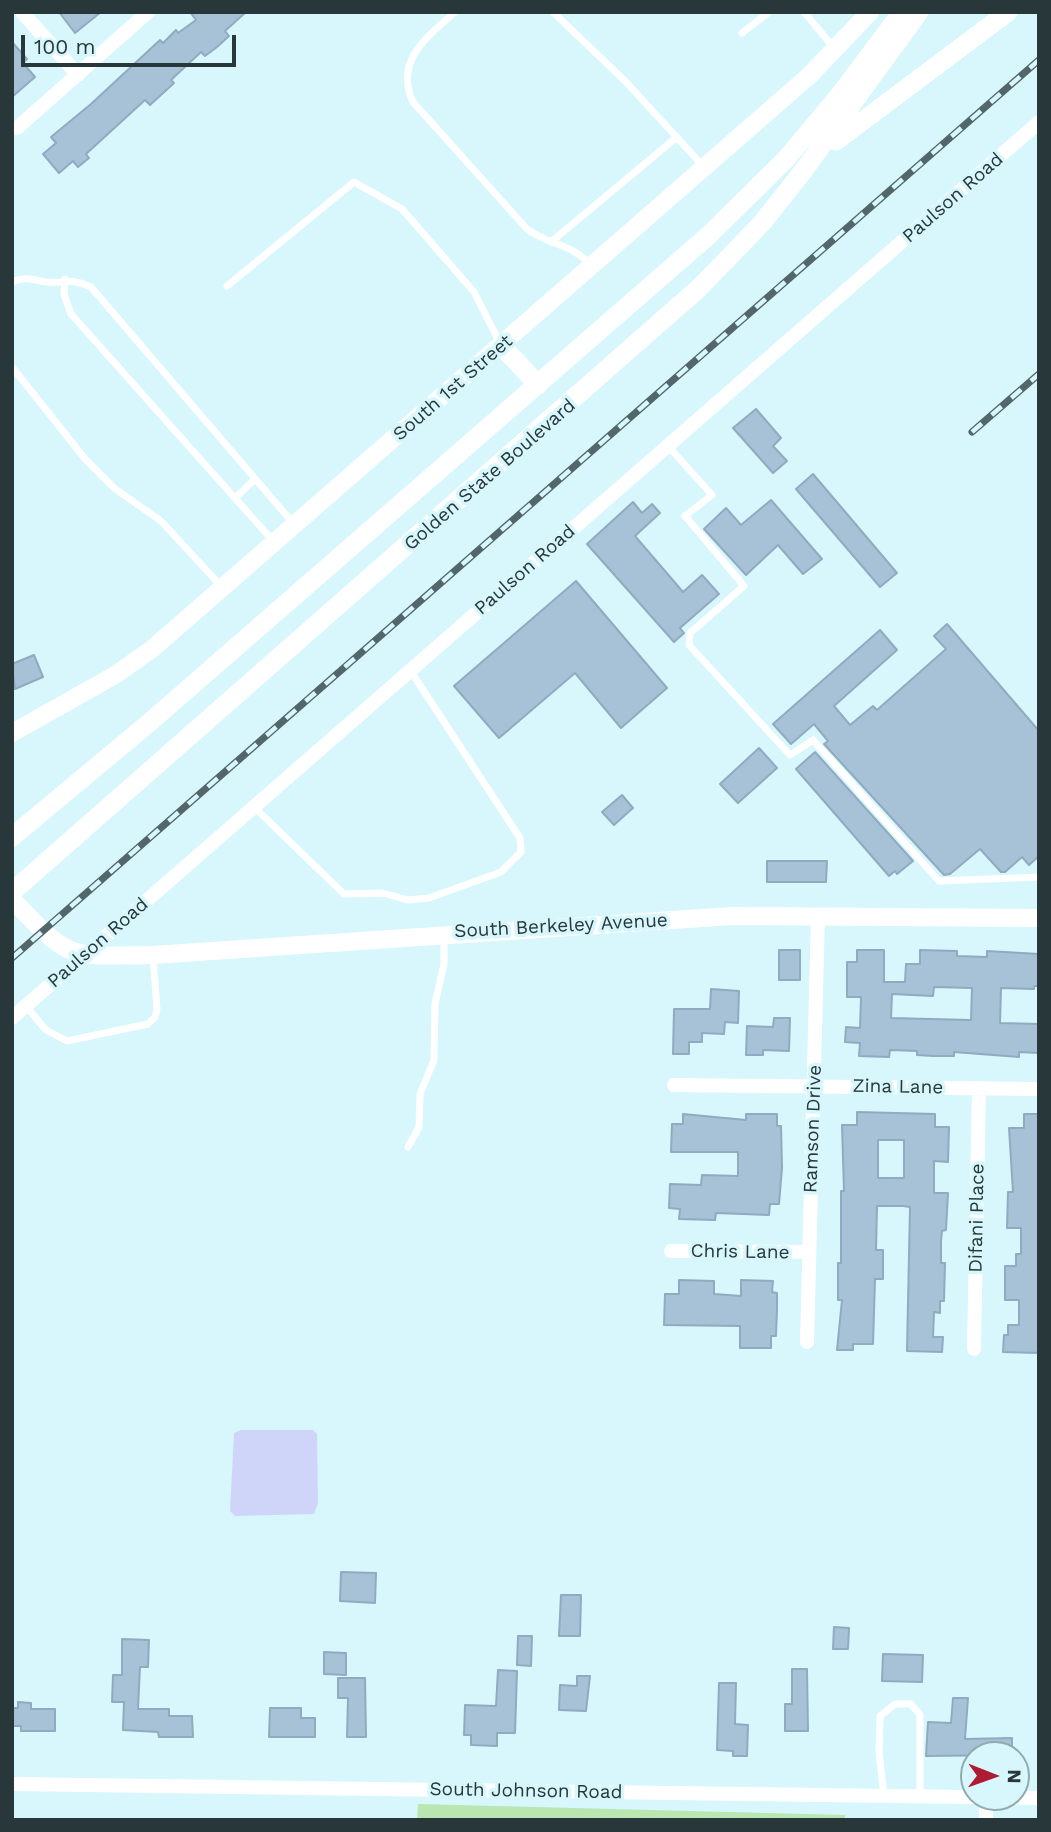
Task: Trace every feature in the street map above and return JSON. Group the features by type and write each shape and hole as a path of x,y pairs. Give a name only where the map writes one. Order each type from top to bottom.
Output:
{"main road":[{"name":"Golden State Boulevard","path":"12,837 709,235 786,159 842,92 902,12"},
{"name":"Golden State Boulevard","path":"12,892 667,319 743,243 804,170 919,12"},
{"path":"804,170 860,119 1008,12"},
{"path":"502,346 538,385"},
{"path":"12,821 50,791 69,789"}],"street":[{"path":"22,12 78,75"},
{"path":"14,130 148,12"},
{"name":"South 1st Street","path":"12,733 130,666 223,589 705,167 836,50 870,12"},
{"name":"Paulson Road","path":"12,1018 1039,122"},
{"path":"12,898 57,945 83,956"},
{"name":"Ramson Drive","path":"807,1342 818,915"},
{"name":"South Berkeley Avenue","path":"83,956 153,955 444,933 732,916 1039,918"},
{"name":"Zina Lane","path":"674,1085 1039,1089"},
{"name":"Difani Place","path":"974,1349 979,1088"},
{"name":"Chris Lane","path":"671,1251 809,1252"},
{"name":"South Johnson Road","path":"12,1784 960,1797"}],"lane":[{"path":"455,12 425,39 413,55 405,76 406,87 414,102 527,229 539,238 580,253 592,267"},
{"path":"553,12 626,82 705,167"},
{"path":"742,33 769,12"},
{"path":"804,12 836,50"},
{"path":"551,242 677,137"},
{"path":"228,286 354,182 402,209 474,292 502,346"},
{"path":"12,282 26,276 47,282 65,279 91,287 296,527"},
{"path":"65,279 64,294 71,314 275,544"},
{"path":"12,367 86,460 114,488 161,522 223,589"},
{"path":"668,446 712,495 685,516 744,586 690,633 689,645 790,755 813,740 939,881 1039,877"},
{"path":"235,498 256,480"},
{"path":"254,807 344,894 383,893 408,900 429,898 501,872 521,852 520,838 410,670"},
{"path":"408,1147 419,1128 420,1094 434,1060 435,1004 444,964 444,933"},
{"path":"26,1006 46,1030 67,1041 148,1024 155,1017 157,1009 153,955"},
{"path":"884,1796 879,1752 880,1716 895,1703 911,1704 920,1715 919,1796"}],"green space":[{"path":"418,1804 845,1815 845,1820 417,1820"}],"water":[{"path":"241,1430 313,1430 317,1434 318,1503 314,1514 235,1516 230,1511 234,1433"}],"building":[{"path":"59,12 101,12 75,33"},
{"path":"190,12 246,12 225,31 229,36 205,56 201,52 171,80 174,83 150,105 145,100 86,154 89,158 78,167 73,161 59,173 43,154 56,143 51,137 160,40 163,43 176,30 178,33 196,20"},
{"path":"12,42 27,59 23,63 35,77 12,97"},
{"path":"756,409 781,438 773,446 787,461 773,473 733,428"},
{"path":"813,474 897,573 880,587 796,489"},
{"path":"771,500 822,559 803,574 778,545 746,575 704,529 726,508 741,525"},
{"path":"633,502 642,513 652,504 660,513 635,536 683,592 702,575 719,594 680,628 684,633 674,642 587,544"},
{"path":"576,581 667,688 621,728 575,673 499,738 454,686"},
{"path":"947,624 1039,731 1039,856 1029,865 1022,857 1005,872 1001,872 980,849 950,874 944,875 824,744 828,741 814,724 791,744 773,724 880,630 897,650 834,706 850,725 873,706 877,710 946,649 934,636"},
{"path":"34,655 43,677 15,689 12,664"},
{"path":"759,748 777,768 738,803 720,784"},
{"path":"815,752 913,861 897,874 895,871 889,876 796,769"},
{"path":"622,795 633,808 614,825 602,812"},
{"path":"767,861 827,861 826,882 767,882"},
{"path":"779,950 800,950 800,980 779,980"},
{"path":"857,950 884,950 884,982 905,982 906,964 920,964 920,950 957,951 957,956 987,957 987,951 1039,954 1039,986 1034,986 1034,989 1001,988 1000,1023 1039,1024 1039,1053 1019,1052 1019,1057 954,1052 954,1056 933,1056 917,1055 917,1051 890,1050 889,1057 859,1056 860,1043 845,1042 846,1027 860,1028 861,997 847,997 847,962 857,962","holes":["934,987 972,988 971,1020 891,1018 892,994 933,996"]},
{"path":"711,989 739,991 738,1023 725,1022 724,1034 702,1033 702,1042 689,1042 689,1054 673,1054 674,1009 710,1009"},
{"path":"774,1018 790,1018 789,1051 763,1050 763,1055 746,1055 747,1026 773,1027"},
{"path":"857,1112 935,1114 935,1127 949,1127 948,1162 934,1161 934,1193 948,1193 946,1230 942,1231 941,1241 941,1263 945,1263 944,1301 940,1301 940,1313 934,1312 933,1337 943,1337 942,1352 907,1351 910,1207 903,1206 877,1206 876,1250 883,1250 883,1279 875,1279 873,1344 853,1344 853,1350 837,1350 842,1300 838,1300 838,1263 841,1263 841,1191 844,1191 842,1125 857,1125","holes":["878,1140 904,1140 904,1178 878,1178"]},
{"path":"683,1114 746,1120 746,1114 777,1114 777,1126 781,1126 782,1168 779,1204 770,1204 769,1215 716,1213 715,1220 679,1219 680,1209 669,1208 670,1184 701,1185 702,1175 738,1176 738,1152 671,1152 672,1124 683,1124"},
{"path":"1024,1114 1039,1114 1039,1353 1003,1352 1004,1335 1008,1335 1008,1325 1019,1325 1019,1300 1005,1300 1005,1266 1016,1266 1016,1254 1021,1254 1021,1228 1007,1228 1008,1192 1013,1192 1009,1128 1024,1128"},
{"path":"679,1280 714,1281 714,1294 741,1296 741,1280 773,1281 772,1292 777,1293 777,1309 776,1336 771,1336 771,1348 740,1348 740,1326 664,1325 665,1294 679,1294"},
{"path":"341,1572 376,1573 375,1603 340,1601"},
{"path":"561,1595 581,1595 580,1636 559,1636"},
{"path":"834,1627 849,1628 848,1649 833,1649"},
{"path":"518,1636 532,1636 531,1666 517,1665"},
{"path":"122,1639 149,1640 148,1667 140,1667 138,1709 169,1709 169,1716 192,1716 193,1737 159,1737 158,1732 123,1730 124,1702 112,1702 113,1675 122,1675"},
{"path":"324,1652 346,1653 346,1675 324,1674"},
{"path":"883,1654 923,1655 922,1682 882,1681"},
{"path":"792,1669 807,1669 808,1731 785,1731 785,1704 792,1704"},
{"path":"498,1670 517,1671 515,1733 497,1733 497,1746 471,1745 471,1735 464,1735 465,1705 496,1706"},
{"path":"577,1676 590,1676 586,1711 559,1710 560,1685 577,1686"},
{"path":"338,1678 365,1678 366,1737 347,1737 348,1698 338,1698"},
{"path":"719,1683 736,1683 735,1724 748,1725 747,1756 733,1756 733,1751 717,1750"},
{"path":"953,1698 968,1698 965,1739 1012,1738 1012,1741 960,1741 960,1756 926,1756 928,1722 951,1723"},
{"path":"18,1702 31,1703 31,1709 55,1709 55,1731 21,1731 21,1726 12,1726 12,1708 18,1708"},
{"path":"270,1708 301,1708 301,1718 315,1718 315,1737 269,1737"}],"railway":[{"path":"12,958 1039,60"},
{"path":"972,432 1039,374"}]}
